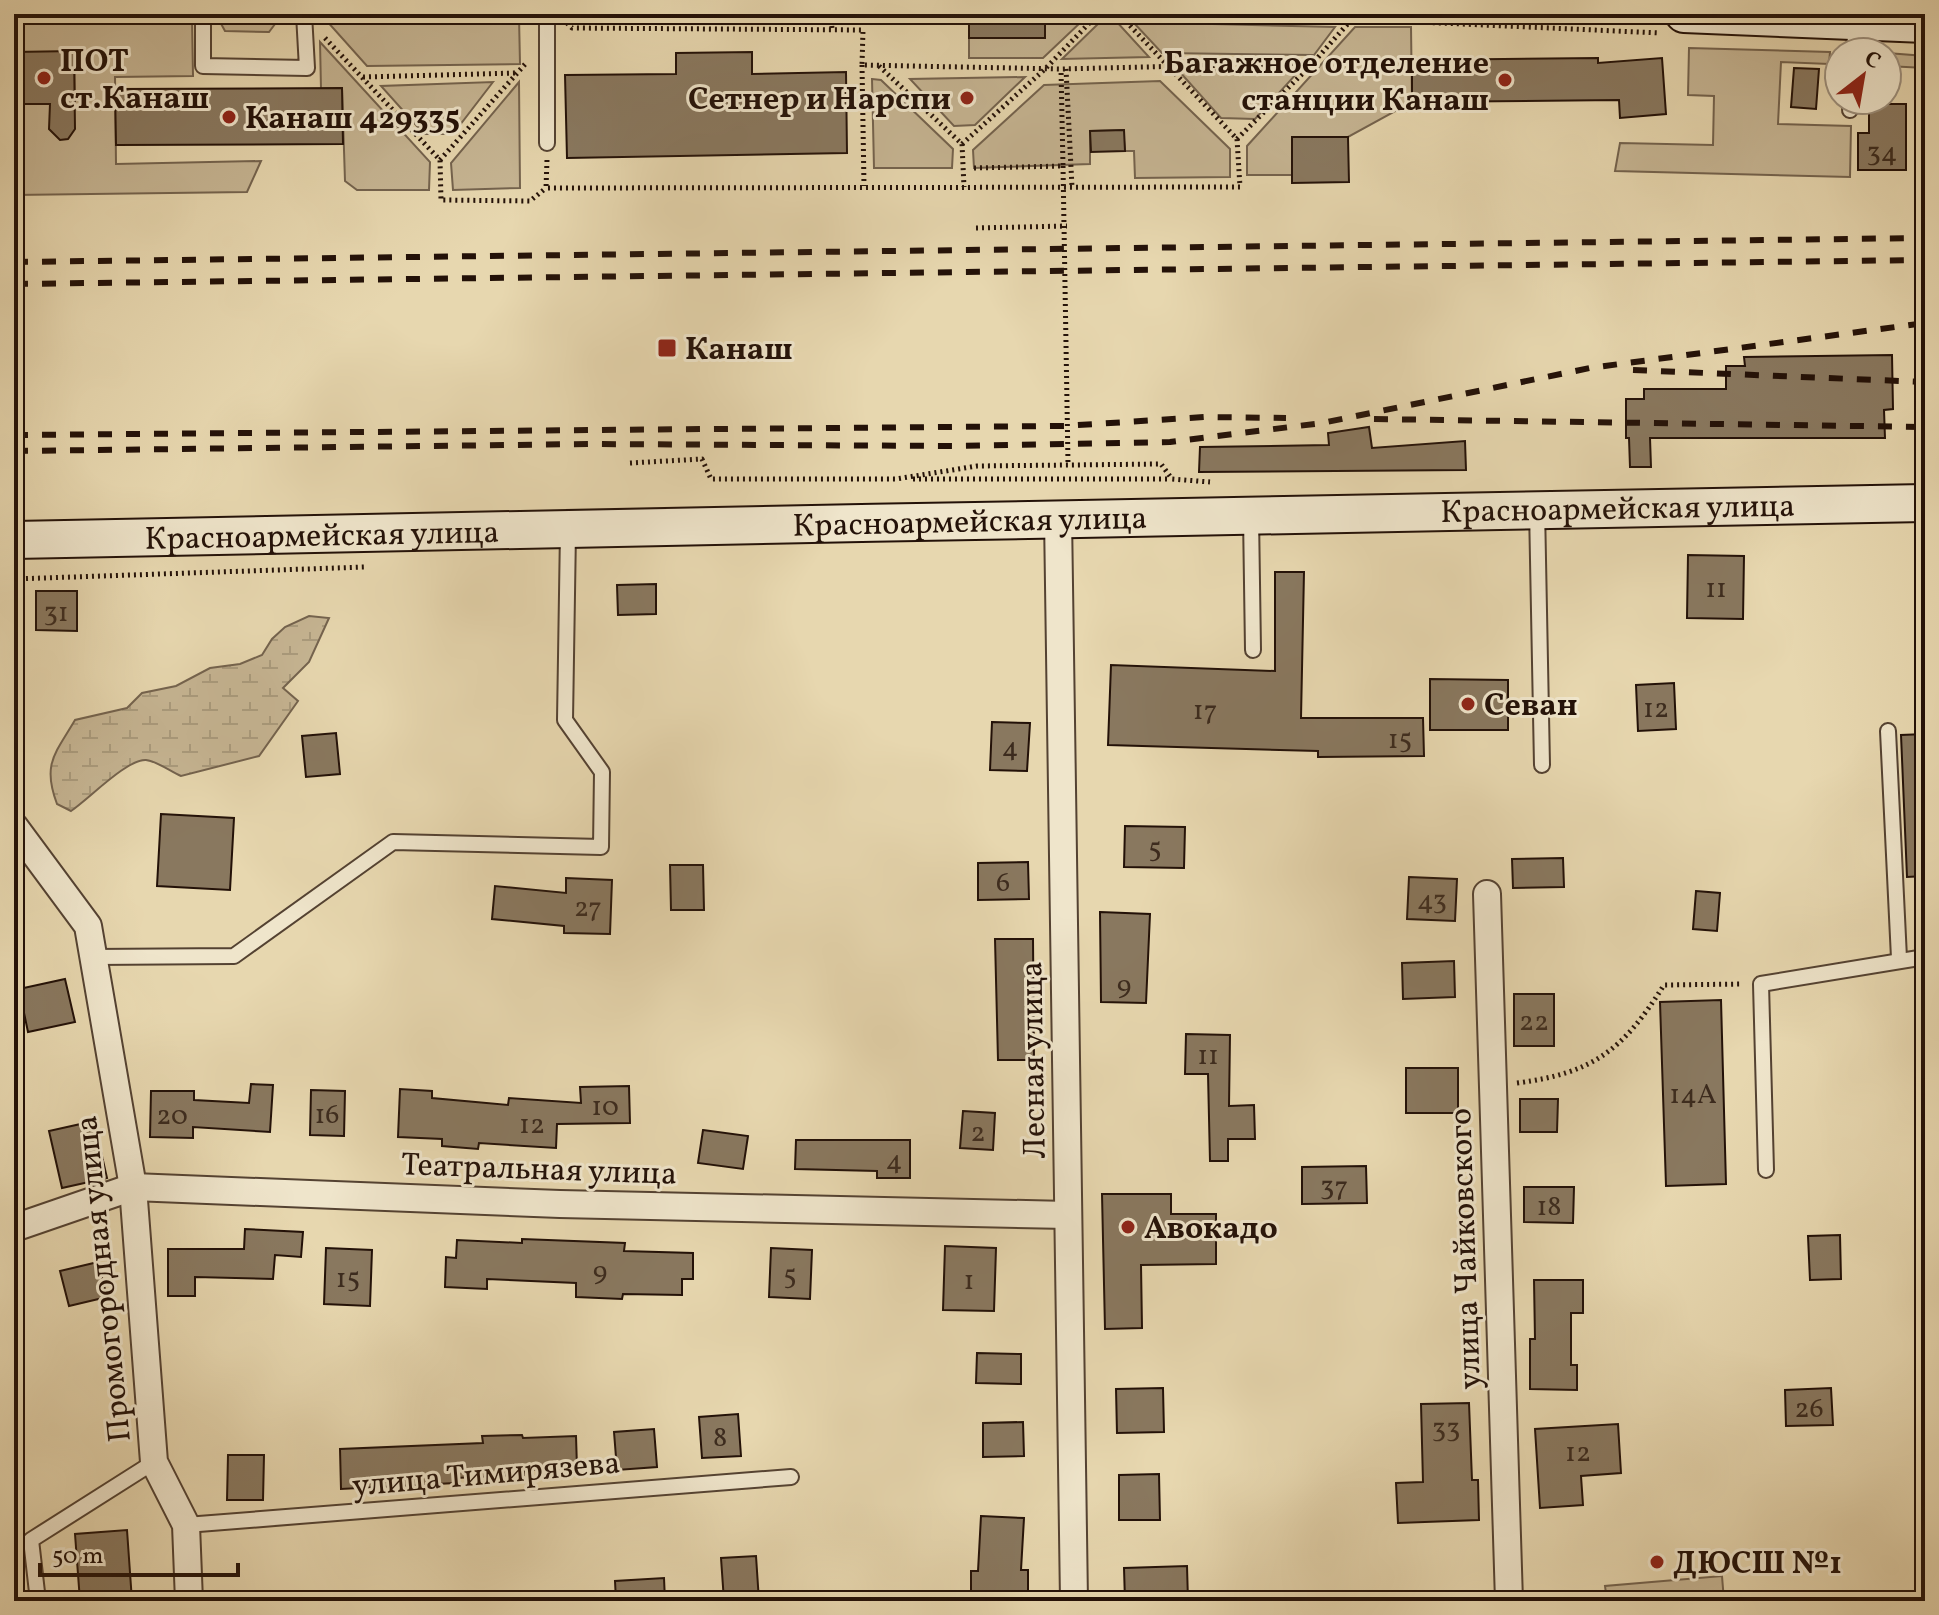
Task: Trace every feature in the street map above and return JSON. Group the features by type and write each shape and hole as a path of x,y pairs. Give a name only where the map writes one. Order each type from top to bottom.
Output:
{"main road":[{"path":"1676,24 1855,29 1925,24"},
{"name":"Красноармейская улица","path":"14,540 568,531 1058,517 1925,503"}],"street":[{"name":"Лесная улица","path":"1058,517 1074,1601"},
{"name":"Промогородная улица","path":"14,826 88,926 133,1187 154,1462 186,1525 189,1601"},
{"name":"улица Чайковского","path":"1487,894 1509,1601"},
{"name":"Театральная улица","path":"14,1228 133,1187 560,1204 1068,1215"}],"lane":[{"path":"203,14 203,66 307,68 304,15"},
{"path":"547,14 547,143"},
{"path":"1537,508 1542,765"},
{"path":"1251,516 1253,650"},
{"path":"93,957 234,956 393,842 601,847 602,772 565,720 568,531"},
{"path":"1888,731 1899,958"},
{"path":"1766,1170 1761,984 1899,958 1925,957"},
{"path":"38,1601 31,1540 154,1462"},
{"name":"улица Тимирязева","path":"186,1525 791,1477"}],"path":[{"path":"831,14 832,29"},
{"path":"962,144 1045,69 1098,14"},
{"path":"304,15 440,160 441,200 530,201 546,188 1240,187 1237,139 1119,14"},
{"path":"1237,139 1352,19 1676,24"},
{"path":"564,21 572,28 863,30 864,186"},
{"path":"440,160 547,40"},
{"path":"862,65 1064,69 1313,63"},
{"path":"878,65 962,144 964,187"},
{"path":"1064,69 1068,463"},
{"path":"1064,69 1072,187"},
{"path":"362,77 518,73"},
{"path":"546,188 547,143"},
{"path":"974,168 1063,166"},
{"path":"976,228 1067,226"},
{"path":"630,463 702,459 711,479 1172,479"},
{"path":"896,479 977,466 1161,464"},
{"path":"1492,1087 1556,1078 1607,1056 1642,1020 1664,985 1761,984"}],"green space":[{"path":"519,17 520,64 367,66 325,19"},
{"path":"192,19 193,76 115,77 116,164 261,161 247,192 14,195 14,124 23,124 22,104 75,103 74,52 14,52 14,20"},
{"path":"219,20 278,20 269,32 225,31"},
{"path":"1101,21 1116,21 1149,57 1062,59"},
{"path":"1024,22 1081,22 1043,58 969,58 969,38 1024,38"},
{"path":"1133,22 1335,27 1314,55 1162,53"},
{"path":"1355,27 1411,27 1412,102 1348,137 1293,137 1292,175 1247,175 1247,146"},
{"path":"320,42 430,162 429,190 357,190 345,181 342,88 321,89"},
{"path":"1689,48 1823,52 1823,64 1781,62 1778,124 1851,126 1850,177 1615,171 1620,143 1713,145 1714,96 1688,95"},
{"path":"1903,54 1925,56 1925,68 1903,67"},
{"path":"1178,70 1299,71 1255,119 1221,118"},
{"path":"1025,77 975,125 954,126 910,79"},
{"path":"872,79 881,80 953,149 952,168 874,168"},
{"path":"1160,81 1230,149 1230,177 1135,178 1134,151 1125,151 1123,130 1090,131 1090,164 974,168 973,150 1044,85"},
{"path":"493,82 453,134 424,134 381,86"},
{"path":"519,82 520,188 453,190 451,163"},
{"path":"309,616 329,618 309,662 283,688 298,701 259,756 181,776 159,764 138,761 119,772 71,811 57,804 51,769 57,751 75,720 127,708 142,693 176,686 210,668 240,664 262,655 272,639 285,627"},
{"path":"1722,1576 1724,1601 1607,1601 1605,1586"}],"building":[{"path":"969,17 1045,19 1045,38 969,38"},
{"name":"ПОТ ст.Канаш","path":"74,51 75,129 68,139 60,140 49,129 50,104 14,104 14,52"},
{"path":"752,52 752,74 846,72 847,153 567,158 565,75 676,74 676,53"},
{"name":"Багажное отделение станции Канаш","path":"1598,58 1598,63 1662,58 1666,114 1620,118 1619,100 1412,102 1412,60"},
{"path":"1794,68 1819,69 1816,109 1791,107"},
{"name":"Канаш 429335","path":"342,88 343,144 116,145 115,89"},
{"path":"1903,104 1906,104 1906,170 1858,170 1858,133 1869,133 1869,116 1903,116"},
{"path":"1124,130 1125,151 1091,152 1090,131"},
{"path":"1292,137 1348,137 1349,182 1292,183"},
{"path":"1892,355 1893,409 1884,410 1885,438 1650,438 1651,467 1630,467 1626,399 1644,399 1644,389 1726,389 1726,366 1745,366 1744,357"},
{"path":"1369,427 1372,448 1465,441 1466,470 1199,472 1200,447 1329,445 1328,433"},
{"path":"1688,555 1744,556 1743,619 1687,618"},
{"path":"1275,572 1304,572 1301,718 1423,718 1424,756 1318,757 1318,751 1108,745 1111,665 1275,671"},
{"path":"656,584 656,614 618,615 617,585"},
{"path":"36,591 77,591 77,631 36,630"},
{"path":"1430,679 1508,680 1508,730 1430,730"},
{"path":"1674,683 1676,729 1638,731 1636,685"},
{"path":"992,722 1030,723 1027,771 990,770"},
{"path":"336,733 340,774 306,777 302,736"},
{"path":"1925,734 1925,876 1907,877 1901,735"},
{"path":"161,814 234,818 230,890 157,886"},
{"path":"1125,826 1185,827 1184,868 1124,867"},
{"path":"1563,858 1564,887 1513,888 1512,859"},
{"path":"1028,862 1029,899 978,900 978,863"},
{"path":"670,865 703,865 704,910 671,910"},
{"path":"1409,877 1457,879 1455,921 1407,919"},
{"path":"566,878 612,880 610,934 564,933 564,926 492,919 495,886 566,893"},
{"path":"1696,891 1720,893 1717,931 1693,929"},
{"path":"1100,912 1150,914 1146,1003 1101,1002"},
{"path":"995,939 1033,939 1034,1060 998,1060"},
{"path":"1454,961 1455,997 1403,999 1402,963"},
{"path":"65,979 75,1022 28,1032 19,989"},
{"path":"1514,994 1554,994 1554,1046 1514,1046"},
{"path":"1721,1000 1726,1184 1666,1186 1660,1002"},
{"path":"1186,1034 1230,1035 1229,1106 1254,1105 1255,1139 1228,1139 1228,1161 1210,1161 1208,1074 1185,1074"},
{"path":"1406,1068 1458,1068 1458,1113 1406,1113"},
{"path":"251,1084 273,1085 270,1132 193,1127 193,1138 150,1137 151,1091 194,1091 194,1100 249,1103"},
{"path":"629,1086 630,1123 557,1124 556,1148 479,1143 478,1149 442,1146 442,1139 398,1137 400,1089 432,1091 432,1098 508,1105 509,1098 581,1103 580,1087"},
{"path":"311,1090 345,1091 344,1136 310,1135"},
{"path":"1520,1099 1558,1099 1557,1132 1520,1132"},
{"path":"963,1111 995,1113 993,1150 960,1148"},
{"path":"94,1121 107,1178 62,1188 49,1131"},
{"path":"703,1130 748,1136 743,1169 698,1163"},
{"path":"796,1140 910,1140 910,1178 877,1178 877,1171 795,1169"},
{"path":"1366,1166 1367,1203 1302,1204 1302,1167"},
{"path":"1524,1187 1574,1187 1573,1223 1524,1222"},
{"path":"1102,1194 1171,1194 1171,1214 1216,1214 1216,1264 1141,1265 1142,1328 1105,1329"},
{"path":"245,1229 303,1232 301,1257 275,1255 273,1279 195,1277 195,1296 168,1296 168,1249 244,1249"},
{"path":"1840,1235 1841,1279 1810,1280 1808,1236"},
{"path":"522,1239 625,1243 624,1251 693,1253 693,1279 682,1279 682,1295 623,1294 622,1299 576,1297 576,1283 487,1279 487,1289 445,1287 446,1257 456,1258 457,1240 522,1243"},
{"path":"945,1246 996,1248 994,1311 943,1310"},
{"path":"326,1248 372,1250 370,1306 324,1304"},
{"path":"771,1248 812,1250 810,1299 769,1297"},
{"path":"98,1262 107,1297 69,1306 60,1271"},
{"path":"1534,1280 1583,1280 1583,1313 1571,1313 1571,1365 1577,1365 1577,1390 1530,1389 1530,1339 1535,1339"},
{"path":"977,1353 1021,1354 1021,1384 976,1383"},
{"path":"1163,1388 1164,1432 1117,1433 1116,1389"},
{"path":"1831,1388 1833,1425 1786,1426 1785,1390"},
{"path":"1469,1403 1472,1480 1478,1480 1479,1520 1398,1523 1396,1483 1423,1482 1421,1404"},
{"path":"738,1414 741,1456 702,1458 699,1417"},
{"path":"1023,1422 1024,1456 983,1457 983,1423"},
{"path":"1618,1424 1621,1473 1581,1476 1583,1505 1540,1508 1535,1429"},
{"path":"654,1429 657,1467 617,1470 614,1432"},
{"path":"522,1435 523,1438 576,1436 577,1468 524,1470 524,1475 455,1478 455,1483 341,1489 340,1449 483,1443 482,1436"},
{"path":"228,1455 264,1455 263,1500 227,1500"},
{"path":"1159,1474 1160,1520 1119,1520 1119,1475"},
{"path":"981,1516 1024,1518 1021,1570 1028,1570 1028,1601 971,1601 971,1571 978,1571"},
{"path":"127,1530 132,1601 80,1601 75,1534"},
{"path":"756,1556 759,1601 724,1601 721,1558"},
{"path":"1187,1566 1188,1601 1125,1601 1124,1568"},
{"path":"664,1578 665,1601 616,1601 615,1581"}],"railway":[{"path":"14,262 1925,238"},
{"path":"14,284 1925,260"},
{"path":"14,451 590,444 953,446 1170,442 1322,423 1590,368 1925,323"},
{"path":"1633,370 1925,382"},
{"path":"14,435 1064,426 1204,417 1286,418"},
{"path":"1374,419 1925,427"}],"place":[{"name":"ПОТ ст.Канаш","path":"44,78"},
{"name":"Багажное отделение станции Канаш","path":"1505,80"},
{"name":"Сетнер и Нарспи","path":"967,98"},
{"name":"Канаш 429335","path":"229,117"},
{"name":"Канаш","path":"667,348"},
{"name":"Севан","path":"1468,704"},
{"name":"Авокадо","path":"1128,1227"},
{"name":"ДЮСШ №1","path":"1657,1562"}]}
